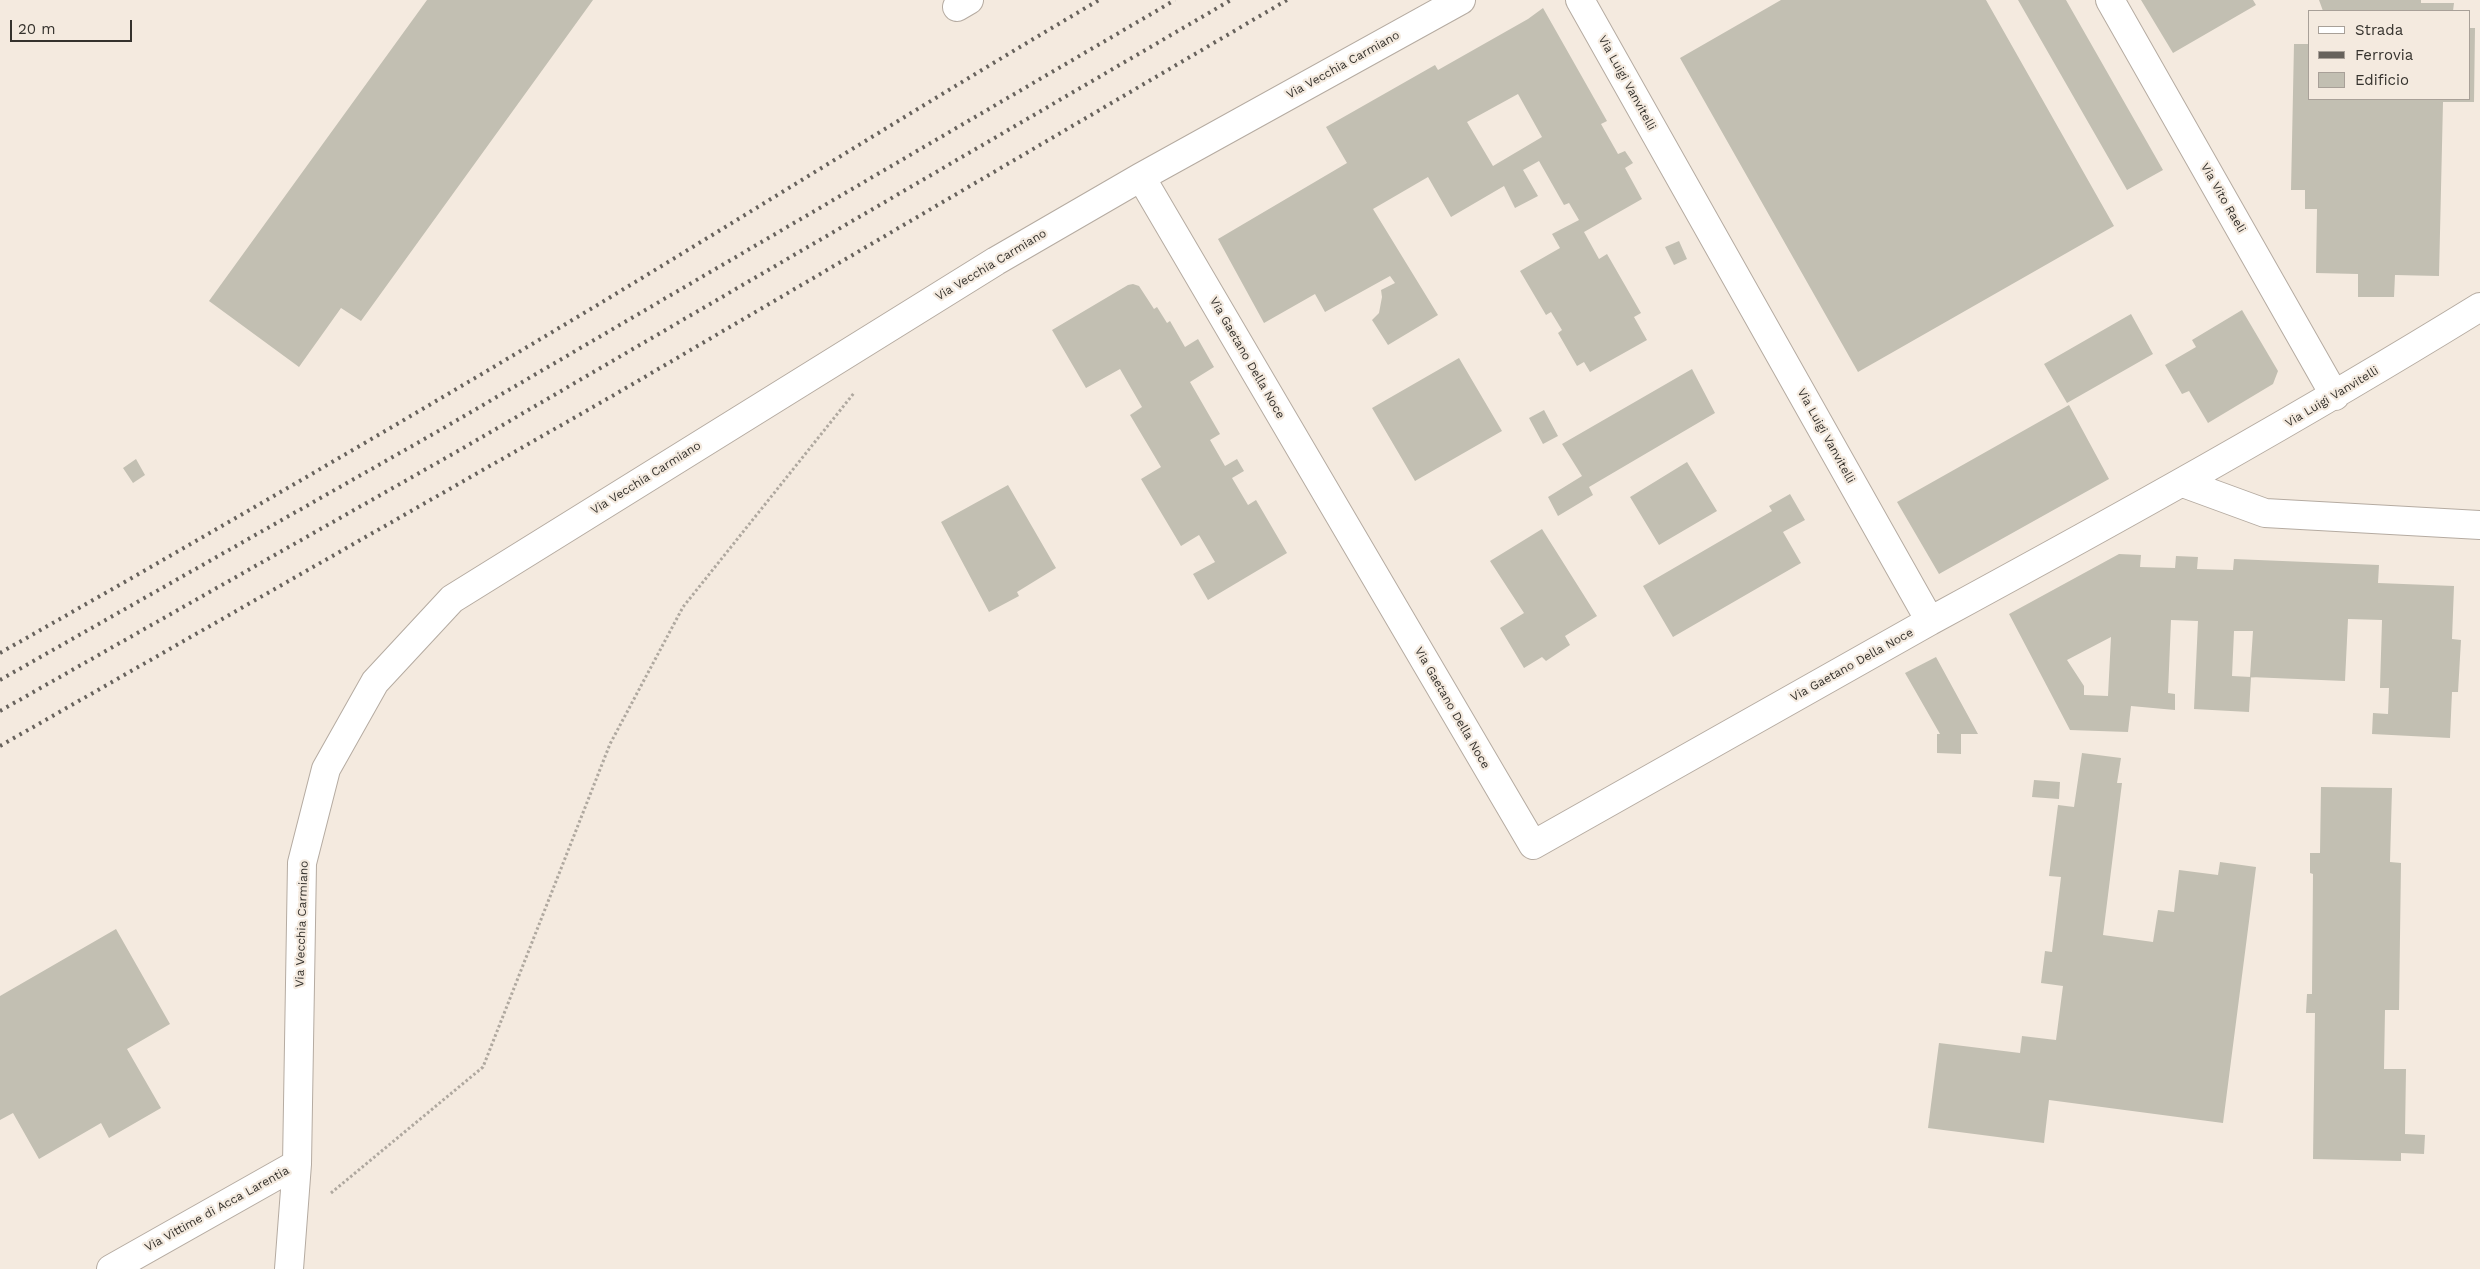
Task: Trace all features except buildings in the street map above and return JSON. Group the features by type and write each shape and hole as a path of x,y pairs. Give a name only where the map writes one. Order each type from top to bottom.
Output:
{"street":[{"name":"Via Vecchia Carmiano","path":"289,1269 297,1164 302,863 326,769 375,682 452,599 996,261 1141,177 1461,0"},
{"name":"Via Luigi Vanvitelli","path":"1580,0 1930,621 2183,483 2335,396 2480,308"},
{"name":"Via Vito Raeli","path":"2110,0 2335,396"},
{"name":"Via Gaetano Della Noce","path":"1141,177 1533,845 1930,621"},
{"path":"2183,483 2265,513 2480,525"},
{"name":"Via Vittime di Acca Larentia","path":"111,1269 297,1164"}],"path":[{"path":"293,1223 482,1067 610,744 683,607 860,385"}],"railway":[{"path":"0,653 301,480 525,348 1099,0"},
{"path":"0,680 442,429 1175,0"},
{"path":"0,711 465,447 1231,0"},
{"path":"0,746 614,395 1287,0"}]}
